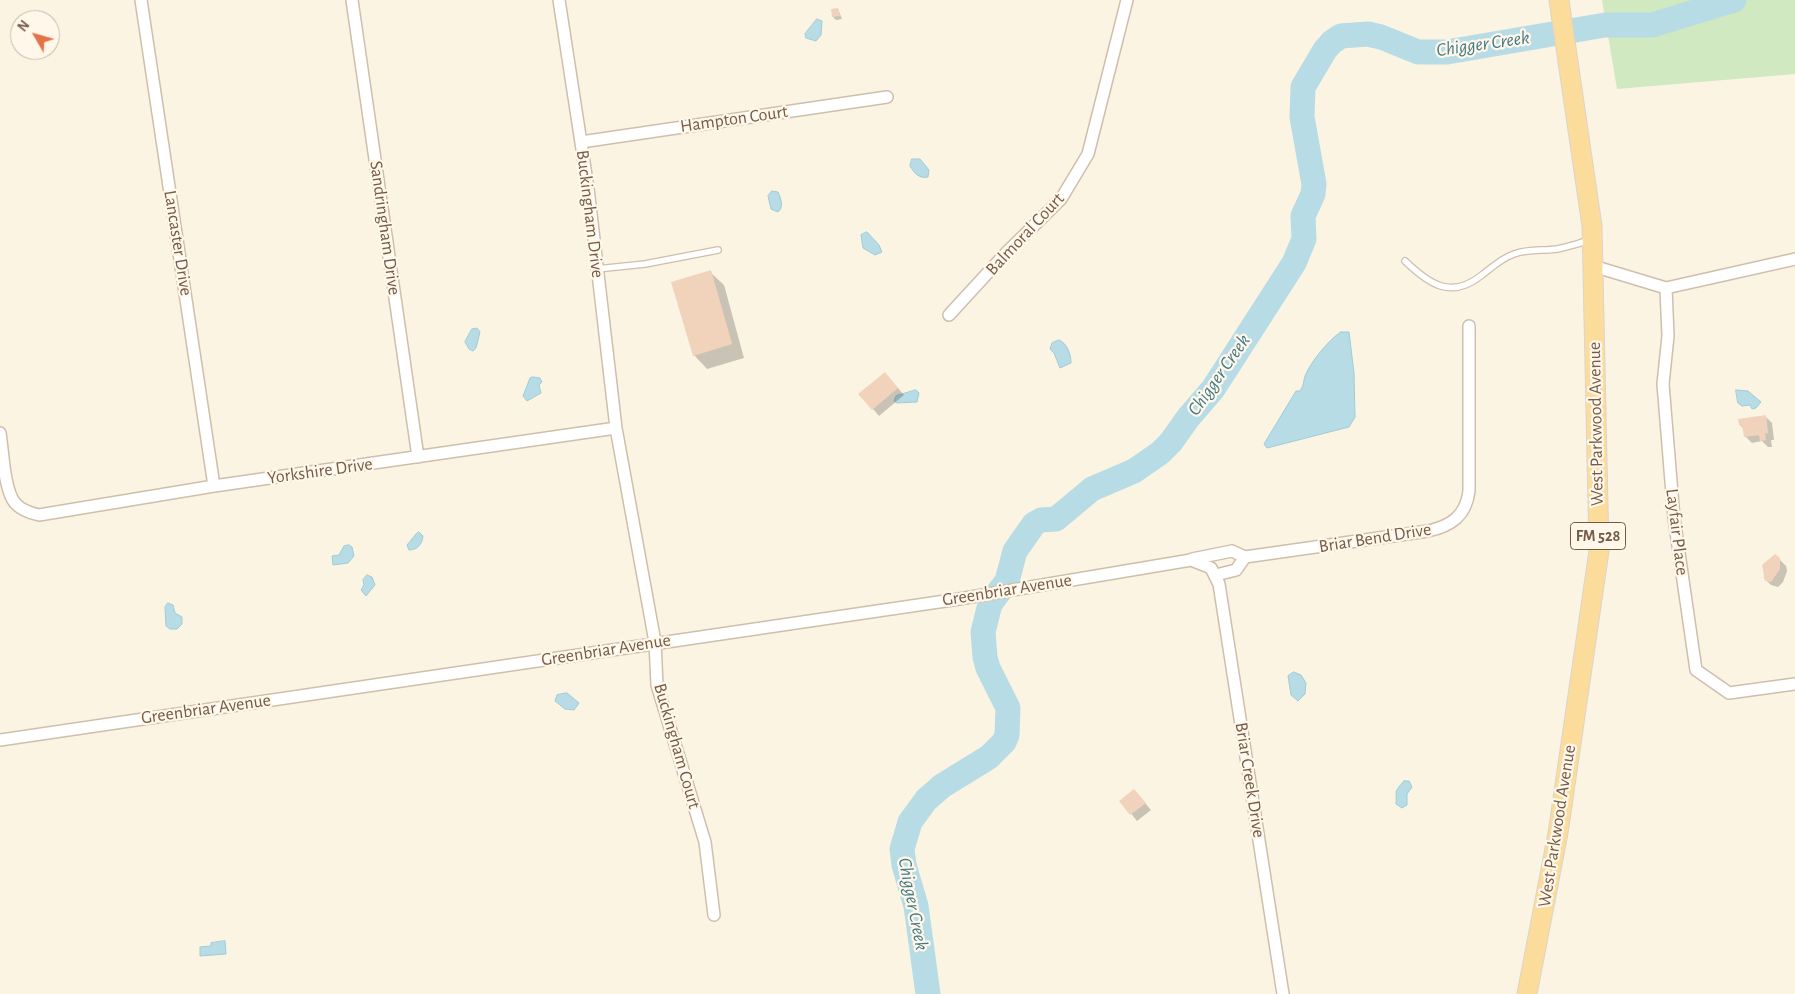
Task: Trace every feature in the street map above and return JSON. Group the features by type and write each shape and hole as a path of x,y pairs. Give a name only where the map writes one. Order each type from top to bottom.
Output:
{"main road":[{"name":"West Parkwood Avenue","path":"1527,994 1558,832 1599,550 1593,240 1559,0"}],"street":[{"name":"Lancaster Drive","path":"141,0 214,486"},
{"name":"Sandringham Drive","path":"352,0 418,457"},
{"name":"Buckingham Drive","path":"560,0 581,142 616,428"},
{"name":"Balmoral Court","path":"949,315 1006,253 1061,199 1088,154 1127,0"},
{"name":"Hampton Court","path":"581,142 887,97"},
{"path":"1593,266 1666,288 1795,259"},
{"name":"Layfair Place","path":"1666,288 1668,336 1663,394 1674,518 1696,670 1730,693 1795,684"},
{"name":"Briar Bend Drive","path":"1183,560 1232,550 1245,557 1428,531 1442,528 1458,518 1468,502 1469,491 1469,326"},
{"name":"Yorkshire Drive","path":"0,433 9,493 15,503 26,511 39,515 214,486 616,428"},
{"name":"Buckingham Court","path":"616,428 654,642 657,685 705,842 714,915"},
{"path":"1214,572 1236,570 1245,557"},
{"name":"Greenbriar Avenue","path":"0,740 654,642 959,599 1183,560 1198,562 1214,572"},
{"name":"Briar Creek Drive","path":"1214,572 1283,994"}],"lane":[{"path":"1405,261 1429,280 1443,288 1454,288 1467,285 1513,255 1593,240"},
{"path":"597,269 645,264 718,250"}],"green space":[{"path":"1602,0 1795,0 1795,74 1617,89"}],"water":[{"path":"817,19 822,21 821,35 816,41 806,38 805,34"},
{"path":"912,159 920,159 929,170 928,177 922,177 915,173 910,166"},
{"path":"772,191 778,192 781,200 781,208 778,212 771,209 768,196"},
{"path":"867,232 879,245 882,252 875,255 863,248 861,235"},
{"path":"477,328 480,332 476,348 473,351 469,349 465,342 472,329"},
{"path":"1341,332 1349,332 1354,373 1355,417 1349,427 1267,448 1264,444 1296,391 1300,391 1303,386 1309,368 1325,346"},
{"path":"1059,340 1068,349 1071,363 1060,368 1054,353 1050,349 1052,343"},
{"path":"530,378 540,378 542,382 539,385 541,393 527,401 523,396"},
{"path":"916,390 919,393 917,402 897,403 894,401 896,396"},
{"path":"1736,390 1748,391 1761,402 1756,408 1752,409 1750,405 1742,406 1738,403"},
{"path":"419,532 423,536 420,544 417,548 409,550 407,545"},
{"path":"349,545 352,547 354,556 348,563 333,565 332,556 339,555 344,546"},
{"path":"367,575 372,577 375,585 366,596 361,590 364,585 363,580"},
{"path":"168,603 173,605 175,613 182,617 182,624 177,629 170,629 166,626 165,607"},
{"path":"1294,672 1301,675 1306,683 1305,694 1298,701 1291,695 1288,676"},
{"path":"567,693 579,703 574,710 565,709 555,701 557,695"},
{"path":"1404,781 1409,781 1412,787 1407,794 1407,805 1402,808 1396,804 1396,793"},
{"path":"225,941 226,954 200,956 200,947 211,946 211,943"}],"building":[{"path":"838,8 840,16 832,17 831,9"},
{"path":"711,270 732,344 693,356 671,282"},
{"path":"885,372 898,388 872,410 858,394"},
{"path":"1766,415 1768,433 1765,434 1766,440 1760,441 1759,435 1744,437 1742,425 1739,425 1738,419"},
{"path":"1775,554 1780,558 1780,569 1771,582 1765,581 1762,565"},
{"path":"1134,789 1146,803 1130,815 1119,801"}],"waterway":[{"name":"Chigger Creek","path":"928,994 916,906 904,865 902,849 910,822 926,800 942,786 989,757 1004,742 1007,735 1008,708 988,668 985,657 983,632 990,604 1007,581 1015,551 1034,524 1041,520 1056,519 1092,489 1134,471 1160,453 1171,442 1188,418 1213,389 1294,263 1304,239 1303,216 1313,194 1314,184 1302,117 1303,87 1325,50 1341,36 1368,34 1381,37 1418,52 1447,52 1605,25 1652,25 1734,0"}]}
